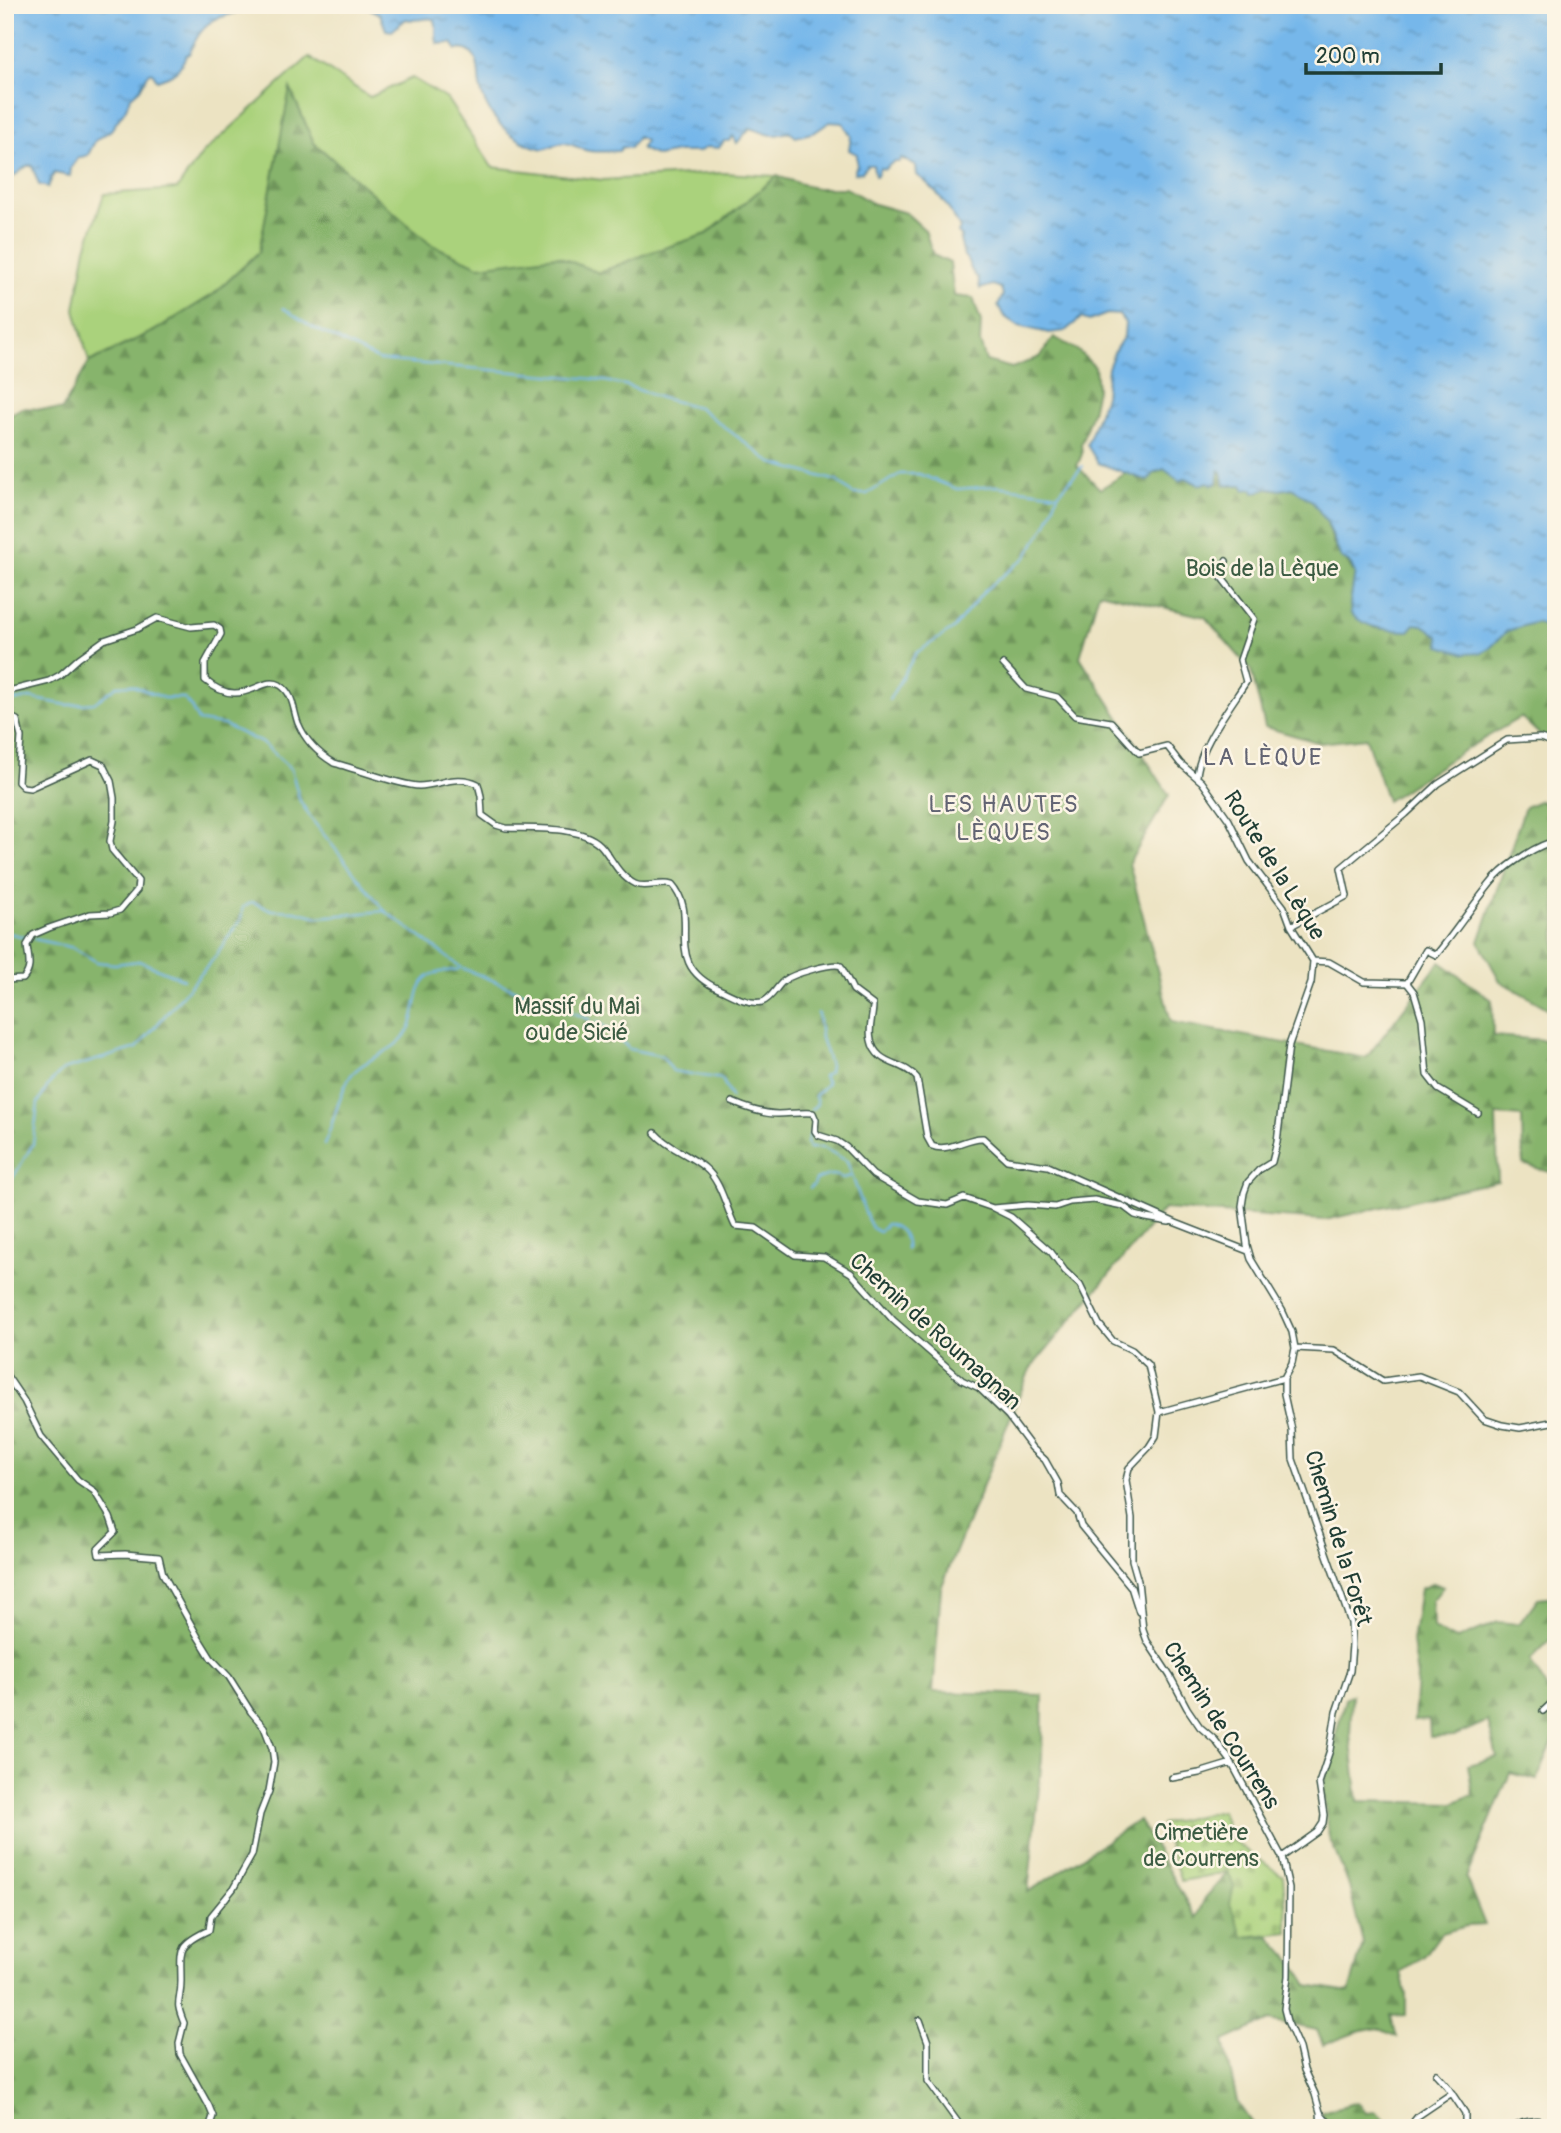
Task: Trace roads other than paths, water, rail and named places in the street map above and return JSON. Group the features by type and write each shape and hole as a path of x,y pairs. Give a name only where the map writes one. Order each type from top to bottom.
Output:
{"street":[{"path":"1197,777 1197,768 1211,739 1246,682 1240,660 1254,619 1218,573 1217,570 1226,561"},
{"path":"5,692 49,681 104,640 137,629 157,618 191,627 214,625 220,629 221,634 205,663 205,680 216,689 235,694 271,683 278,684 288,692 303,733 324,757 334,763 418,786 468,779 478,784 482,815 496,825 584,834 602,846 623,876 634,883 641,886 653,883 672,886 680,899 684,949 688,962 698,976 710,984 747,1000 759,1002 770,997 783,981 789,978 831,964 841,966 853,990 873,1005 870,1034 876,1053 890,1064 912,1072 917,1078 927,1137 935,1148 973,1138 984,1139 1007,1160 1048,1166 1176,1223 1248,1251 1282,1310 1295,1348 1335,1350 1383,1381 1419,1376 1460,1392 1484,1419 1502,1425 1520,1428 1556,1420"},
{"name":"Route de la Lèque","path":"1003,664 1026,689 1058,697 1075,716 1111,722 1139,753 1167,746 1180,763 1197,777 1229,820 1249,861 1284,907 1291,926 1313,961 1311,983 1289,1045 1278,1142 1272,1162 1259,1170 1248,1182 1244,1193 1243,1218 1248,1251"},
{"path":"5,713 17,720 21,737 18,782 23,787 30,788 92,760 103,765 111,781 114,798 114,821 110,841 112,850 138,881 137,890 120,910 82,916 33,935 27,945 29,973 23,979 5,980"},
{"path":"1291,926 1347,896 1340,868 1438,784 1512,738 1540,738 1556,743"},
{"path":"1407,983 1426,950 1436,955 1496,877 1543,843 1556,841"},
{"path":"1313,961 1329,962 1364,982 1407,983"},
{"path":"1407,983 1414,992 1422,1019 1427,1075 1438,1089 1478,1113"},
{"path":"732,1102 750,1110 776,1114 813,1114 818,1135 837,1140 873,1175 918,1201 947,1205 964,1198 1011,1217 1042,1244 1080,1285 1099,1324 1113,1341 1132,1350 1149,1365 1160,1412 1284,1378"},
{"name":"Chemin de Roumagnan","path":"655,1133 662,1141 706,1168 714,1177 735,1226 756,1227 795,1255 824,1257 851,1273 893,1320 962,1380 979,1388 1008,1416 1052,1471 1060,1495 1077,1513 1081,1526 1131,1587 1142,1618"},
{"path":"993,1208 1028,1205 1055,1207 1070,1202 1094,1200 1122,1206 1146,1219 1176,1223"},
{"name":"Chemin de la Forêt","path":"1282,1857 1317,1832 1323,1823 1319,1783 1331,1750 1336,1712 1350,1671 1352,1645 1351,1623 1293,1459 1292,1430 1285,1401 1284,1378 1292,1363 1295,1348"},
{"path":"5,1373 24,1401 41,1436 78,1480 93,1491 110,1517 115,1532 98,1549 99,1555 159,1557 163,1574 198,1637 269,1735 274,1762 272,1777 270,1791 260,1814 252,1855 233,1889 211,1916 209,1930 186,1944 180,1954 181,1982 177,2006 184,2024 179,2043 180,2054 213,2116 209,2128"},
{"name":"Chemin de Courrens","path":"1160,1412 1153,1441 1126,1473 1132,1518 1132,1560 1147,1641 1200,1727 1232,1763 1282,1857"},
{"path":"1543,1711 1556,1699"},
{"path":"1172,1778 1232,1763"},
{"path":"1282,1857 1288,1878 1289,1897 1288,1976 1284,2009 1320,2112 1321,2128"},
{"path":"920,2020 928,2042 928,2081 962,2128"},
{"path":"1436,2074 1465,2113 1465,2128"},
{"path":"1414,2121 1452,2093"},
{"path":"1320,2112 1333,2128"},
{"path":"1513,2128 1527,2121 1548,2122 1556,2126"}],"water":[{"path":"5,5 250,5 208,24 189,54 172,74 157,80 152,72 148,74 111,130 95,141 88,155 78,158 71,168 70,176 54,173 48,187 39,185 32,166 27,166 5,183"},
{"path":"363,5 1556,5 1556,629 1552,630 1536,622 1507,631 1482,653 1465,654 1440,646 1439,636 1423,625 1415,624 1409,631 1371,626 1351,614 1355,573 1350,563 1341,558 1327,522 1312,501 1292,488 1270,488 1254,493 1253,489 1245,490 1242,485 1225,485 1219,470 1217,483 1213,485 1208,482 1199,485 1186,478 1180,481 1164,469 1155,472 1148,481 1098,463 1087,445 1105,396 1108,368 1124,336 1125,323 1119,315 1107,314 1089,321 1081,318 1065,331 1049,333 1018,326 1004,316 998,306 1003,295 1001,288 993,285 980,289 978,278 964,256 960,240 962,237 958,233 960,228 942,199 917,175 916,166 901,158 899,162 893,162 885,169 880,168 877,176 873,165 867,165 862,172 854,173 857,154 849,150 851,136 843,123 830,122 815,132 796,137 788,132 771,135 750,128 737,143 733,136 719,148 707,147 698,152 657,156 641,149 645,141 638,137 630,148 622,147 619,151 589,151 564,143 543,149 521,141 494,118 483,97 475,58 468,51 457,50 452,43 438,44 434,19 406,19 392,31 386,30 380,14"}],"waterway":[{"path":"283,308 312,327 379,360 594,379 625,385 698,407 772,463 837,481 853,494 867,494 900,474 919,474 957,489 996,486 1058,494 1083,466"},
{"path":"889,700 916,653 953,629 985,590 1026,557 1047,524 1058,494"},
{"path":"5,702 30,698 67,705 94,703 117,686 131,685 164,698 183,698 198,721 224,725 264,744 291,769 300,801 313,821 385,911 462,968 591,1020"},
{"path":"5,1191 33,1144 38,1103 49,1084 63,1070 137,1048 215,957 241,919 243,907 252,902 272,910 295,911 319,917 384,911"},
{"path":"5,932 28,938"},
{"path":"34,939 74,948 97,962 115,964 139,961 183,979"},
{"path":"324,1145 344,1088 352,1074 403,1038 411,1024 419,991 426,978 436,973 459,969"},
{"path":"811,1110 817,1104 815,1096 827,1083 823,1076 829,1072 830,1065 821,1038 818,1013"},
{"path":"597,1022 615,1033 629,1049 662,1056 673,1071 722,1079 731,1097"},
{"path":"812,1130 807,1142 809,1148 824,1148 847,1161 872,1228 879,1232 886,1224 895,1227 904,1235 906,1249"},
{"path":"810,1188 816,1180 827,1176 851,1176"}],"district":[{"name":"LA LÈQUE","path":"1263,757"},
{"name":"LES HAUTES LÈQUES","path":"1004,818"}],"park label":[{"name":"Bois de la Lèque","path":"1262,568"},
{"name":"Massif du Mai ou de Sicié","path":"577,1019"},
{"name":"Cimetière de Courrens","path":"1201,1845"}]}
